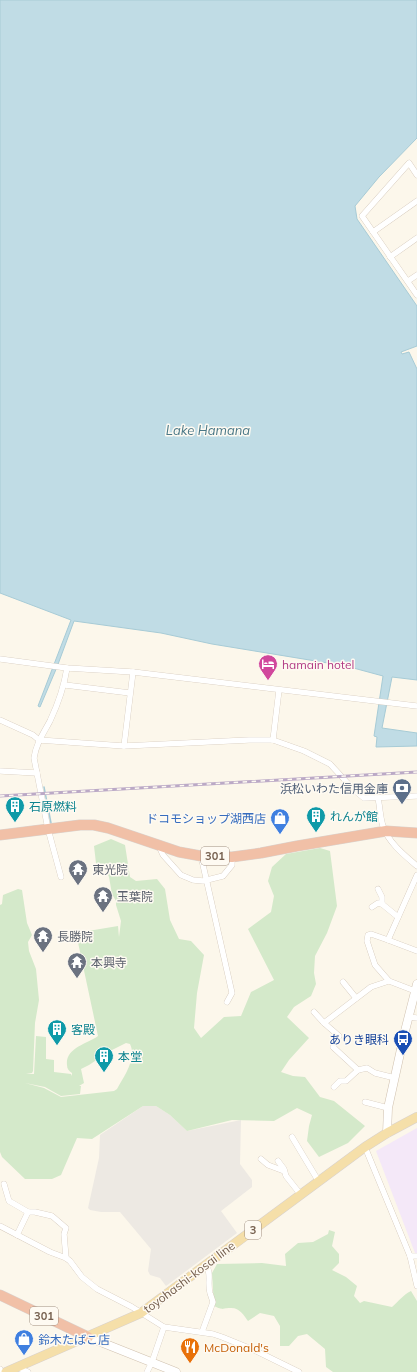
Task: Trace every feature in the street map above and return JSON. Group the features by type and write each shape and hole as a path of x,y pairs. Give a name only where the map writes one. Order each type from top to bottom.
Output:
{"highway":[{"name":"301","path":"0,835 80,825 94,825 108,828 179,852 201,856 232,857 386,831 417,833"},
{"name":"301","path":"0,1295 88,1337"}],"main road":[{"path":"387,1133 388,1108 395,1078 413,1018 416,988"},
{"name":"toyohashi-kosai line","path":"6,1372 141,1313 365,1147 417,1117"},
{"path":"88,1337 176,1372"}],"street":[{"path":"417,175 409,163 362,216 417,295"},
{"path":"373,232 417,201"},
{"path":"390,257 417,238"},
{"path":"408,281 417,275"},
{"path":"0,659 67,668 133,672 417,706"},
{"path":"61,877 48,829 34,758 35,747 49,722 65,685 67,668"},
{"path":"124,746 133,672"},
{"path":"65,685 130,693"},
{"path":"273,740 279,690"},
{"path":"0,720 33,735 39,740 124,746 273,740 304,751 330,764 353,789 364,798 417,796"},
{"path":"0,771 37,773"},
{"path":"378,798 383,826 399,851 417,866"},
{"path":"159,846 163,855 181,875 193,880 203,881 223,876 232,865 232,857"},
{"path":"201,856 225,946 232,993 227,1002"},
{"path":"388,940 417,875"},
{"path":"378,889 382,897 382,904"},
{"path":"372,907 378,903 382,904 398,917"},
{"path":"389,981 375,965 367,941 368,935 371,934 417,951"},
{"path":"324,1023 371,987 389,981 416,988"},
{"path":"343,982 356,998"},
{"path":"314,1012 339,1036 333,1047 358,1070"},
{"path":"334,1087 340,1081 346,1081 358,1070 367,1068 375,1073 395,1078"},
{"path":"365,1102 388,1108"},
{"path":"292,1137 319,1182"},
{"path":"365,1147 410,1256 417,1286"},
{"path":"261,1159 268,1165 284,1170"},
{"path":"278,1161 286,1176 301,1195"},
{"path":"4,1184 9,1202 28,1212 52,1216 66,1228 64,1234 66,1258"},
{"path":"17,1235 28,1212"},
{"path":"0,1226 50,1252 66,1258 72,1263 80,1275 99,1291 164,1327 213,1334 231,1340 298,1372"},
{"path":"410,1256 417,1256"},
{"path":"202,1332 213,1302 208,1283 210,1272 206,1265"},
{"path":"147,1372 164,1327"},
{"path":"16,1367 28,1372"}],"shaded area":[{"path":"143,1106 156,1106 170,1115 187,1131 241,1120 240,1164 252,1180 252,1187 221,1211 237,1233 166,1286 160,1278 150,1275 148,1271 151,1249 120,1212 101,1212 90,1210 88,1208 99,1158 100,1135"},
{"path":"417,1128 417,1253 415,1253 376,1151"}],"green space":[{"path":"111,839 125,845 130,877 136,881 157,879 165,889 170,920 179,939 191,941 204,955 197,993 194,1028 201,1038 224,1017 241,1016 251,992 274,980 248,929 271,912 274,896 268,881 272,867 286,854 320,848 330,851 337,906 327,933 315,956 314,973 316,984 311,996 294,1007 287,1017 309,1038 289,1060 281,1072 293,1076 305,1077 320,1097 334,1101 365,1126 348,1143 319,1157 307,1141 312,1115 297,1108 274,1121 232,1120 187,1131 170,1115 156,1106 143,1106 92,1139 77,1138 61,1175 52,1179 25,1179 2,1157 0,1152 0,905 2,904 3,895 18,889 22,890 27,923 32,935 28,942 29,951 36,969 39,1000 35,1023 33,1071 32,1073 26,1074 34,1074 36,1036 46,1037 46,1059 54,1060 54,1072 71,1074 72,1076 72,1073 68,1070 67,1066 69,1054 73,1050 98,1036 76,933 118,926 119,937 121,921 106,870 97,872 94,846","holes":["126,1043 130,1044 132,1056 129,1067 117,1089 114,1091 61,1097 44,1088 25,1083 45,1087 61,1096 80,1094 81,1086 79,1086 84,1083 81,1069 110,1051"]},
{"path":"329,1230 335,1232 332,1246 339,1254 339,1263 332,1270 346,1277 357,1286 354,1296 360,1303 364,1301 392,1307 403,1296 411,1291 417,1301 417,1372 333,1372 326,1367 325,1349 307,1334 298,1336 289,1346 280,1346 280,1326 274,1316 260,1313 248,1321 241,1312 236,1309 222,1309 214,1306 212,1273 217,1264 262,1263 286,1266 285,1254 298,1243 313,1242 328,1234"}],"water":[{"name":"Lake Hamana","path":"0,0 417,0 417,138 379,177 355,206 357,219 417,306 417,346 401,352 402,354 409,352 417,369 417,680 392,677 382,728 417,733 417,746 376,747 377,737 374,736 383,676 346,666 212,644 161,633 74,621 57,667 40,707 38,706 71,620 0,593"}],"waterway":[{"path":"44,787 51,823"}],"railway":[{"path":"0,796 417,772"}],"place":[{"name":"hamain hotel","path":"268,681"},
{"name":"浜松いわた信用金庫","path":"402,805"},
{"name":"石原燃料","path":"15,823"},
{"name":"れんが館","path":"316,833"},
{"name":"ドコモショップ湖西店","path":"280,835"},
{"name":"東光院","path":"78,886"},
{"name":"玉葉院","path":"103,913"},
{"name":"長勝院","path":"43,953"},
{"name":"本興寺","path":"77,979"},
{"name":"客殿","path":"57,1046"},
{"name":"ありき眼科","path":"403,1056"},
{"name":"本堂","path":"104,1073"},
{"name":"鈴木たばこ店","path":"24,1356"},
{"name":"McDonald's","path":"190,1364"}]}
